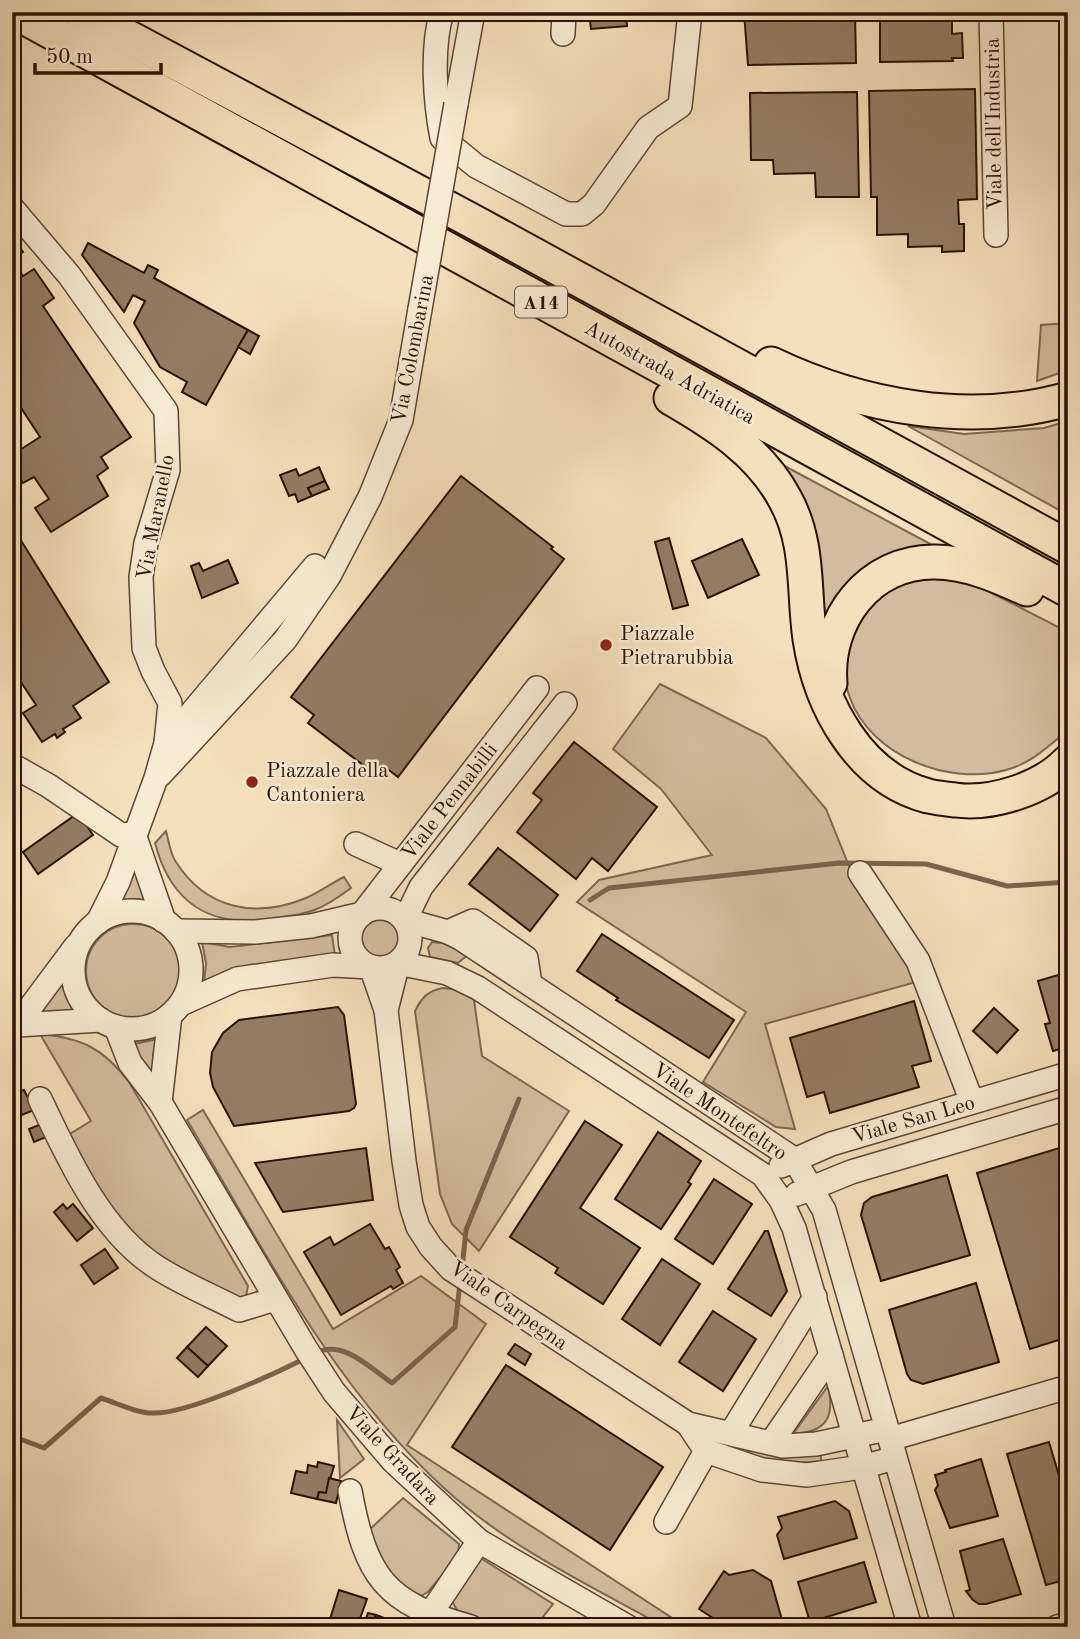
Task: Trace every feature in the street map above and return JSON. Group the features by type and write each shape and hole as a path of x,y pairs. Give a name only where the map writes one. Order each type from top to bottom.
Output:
{"highway":[{"name":"Autostrada Adriatica","path":"15,12 1068,590"},
{"name":"Autostrada Adriatica","path":"81,12 474,222 1068,547"},
{"path":"474,222 783,369 860,397 896,405 949,411 1024,408 1068,399"},
{"path":"454,254 729,433 753,454 785,499 796,524 807,582 810,637 817,673 832,709 851,743 879,770 902,785 928,796 961,801 996,798 1029,788 1068,762"},
{"path":"832,709 829,672 830,650 835,631 842,616 867,584 887,572 934,561 958,564 1007,580 1068,608"}],"street":[{"path":"442,12 437,37 442,138 476,166 566,214 582,214 594,204 648,128 680,106 690,12"},
{"name":"Via Colombarina","path":"156,778 285,640 329,576 370,497 401,420 473,12"},
{"name":"Viale dell'Industria","path":"991,12 996,235"},
{"name":"Via Maranello","path":"12,208 69,275 166,411 168,470 146,543 141,577 144,648 170,703"},
{"name":"Via Colombarina","path":"166,743 315,566"},
{"name":"Viale Pennabilli","path":"362,914 537,688"},
{"name":"Via Colombarina","path":"15,1026 91,929 118,882 156,778 166,743 170,703"},
{"name":"Viale Pennabilli","path":"405,920 421,887 565,705"},
{"path":"12,765 49,786 121,835 134,834 170,926 187,947 191,967 189,986 175,1010 160,1102"},
{"path":"356,844 400,864"},
{"path":"860,873 918,961 972,1102"},
{"path":"40,1099 68,1159 110,1224 126,1242 157,1267 239,1310 275,1299 160,1102 130,1063 108,1024 86,1008 75,982 75,954 91,929 114,914 131,911 148,914 170,926 255,932 311,926 362,914 371,909 390,909 405,920 410,938 405,956 398,962 380,968 333,965 237,979 175,1010 154,1025 135,1029 108,1024"},
{"path":"362,914 351,929 351,947 362,962 371,967"},
{"name":"Viale Montefeltro","path":"405,920 446,931 794,1159 824,1210 944,1627"},
{"path":"432,970 424,953 425,943 430,935 446,931"},
{"name":"Viale Montefeltro","path":"398,962 447,973 491,1004 763,1175 781,1200 794,1228 910,1627"},
{"name":"Viale Carpegna","path":"387,1010 398,962"},
{"name":"Viale Carpegna","path":"371,967 387,1010 411,1205 418,1227 431,1247 451,1269 688,1424 783,1446 816,1444 854,1437 891,1442"},
{"name":"Via Colombarina","path":"15,1026 108,1024"},
{"name":"Viale San Leo","path":"763,1175 831,1144 1068,1074"},
{"name":"Viale San Leo","path":"781,1200 851,1172 1068,1108"},
{"path":"731,1433 815,1297"},
{"name":"Viale Gradara","path":"275,1299 334,1392 393,1461 479,1541 624,1624"},
{"path":"771,1443 831,1355"},
{"path":"666,1522 706,1451 762,1471 807,1475 862,1467 891,1442 1068,1387"},
{"name":"Viale Carpegna","path":"688,1424 706,1451"},
{"path":"350,1491 357,1532 371,1568 394,1593 410,1604 471,1627"},
{"path":"431,1613 479,1541"},
{"path":"1057,1627 1068,1623"}],"shaded area":[{"path":"1068,323 1068,370 1037,381 1041,325"},
{"path":"1068,421 1068,515 908,426 964,434 1044,428"},
{"path":"779,463 936,547 897,552 862,569 836,599 824,622"},
{"path":"921,578 949,578 978,586 1068,632 1068,730 1039,754 1006,770 961,774 914,762 875,736 860,718 850,698 845,679 845,660 849,641 868,608 898,585"},
{"path":"660,684 766,738 826,809 851,871 920,981 765,1024 795,1129 776,1127 703,1082 746,1012 577,902 599,880 712,855 661,789 613,749"},
{"path":"166,831 174,859 188,878 217,900 233,905 268,908 287,904 306,898 344,877 351,888 322,907 296,915 250,921 212,915 196,907 171,882 155,843"},
{"path":"133,857 155,902 135,899 116,903"},
{"path":"381,918 395,924 401,938 395,952 381,958 367,952 361,938 367,924"},
{"path":"133,924 151,927 167,937 177,953 180,971 177,989 167,1005 151,1015 133,1018 115,1015 99,1005 89,989 86,971 89,953 99,937 115,927"},
{"path":"332,935 335,956 204,984 206,963 202,942 230,947"},
{"path":"432,942 449,944 469,954 458,963 430,957 428,948"},
{"path":"61,983 75,1016 35,1014"},
{"path":"443,988 460,990 474,1000 482,1056 569,1111 479,1251 452,1224 440,1194 415,1011 426,995"},
{"path":"40,1034 68,1038 90,1047 110,1061 129,1082 248,1286 246,1296 237,1301 153,1255 117,1220 68,1135 91,1121"},
{"path":"158,1039 153,1055 153,1074 129,1045"},
{"path":"203,1110 333,1329 421,1276 486,1324 407,1445 686,1627 665,1627 523,1548 470,1510 405,1449 334,1361 272,1266 187,1120"},
{"path":"828,1386 830,1406 826,1421 814,1430 793,1434"},
{"path":"337,1420 364,1459 340,1478"},
{"path":"749,1449 821,1454 821,1461 789,1464 747,1456"},
{"path":"403,1498 459,1544 458,1556 428,1592 419,1597 384,1572 367,1532"},
{"path":"479,1557 553,1604 535,1627 507,1627 459,1614 452,1601"}],"building":[{"path":"589,12 626,12 627,26 591,29"},
{"path":"744,12 855,12 856,63 748,65"},
{"path":"880,12 952,12 952,34 962,33 963,58 952,58 953,61 880,62"},
{"path":"975,89 977,199 958,200 959,224 964,224 964,251 942,252 942,246 908,247 908,234 877,235 877,197 871,197 869,91"},
{"path":"857,92 859,197 816,197 815,173 774,174 773,160 751,160 750,93"},
{"path":"12,237 23,252 12,259"},
{"path":"88,243 144,273 148,265 158,270 154,278 248,330 206,405 182,392 187,382 160,367 134,323 145,301 133,295 124,312 82,255"},
{"path":"12,260 23,276 34,269 54,298 43,306 131,437 101,457 108,468 97,476 108,496 51,532 35,508 49,499 34,477 23,483 12,466 12,455 40,437 12,394"},
{"path":"248,330 259,336 250,354 238,347"},
{"path":"319,467 325,481 308,488 312,496 298,502 295,494 289,496 280,475 296,469 299,476"},
{"path":"461,476 553,547 551,549 564,559 398,777 385,767 376,775 308,723 314,715 291,697"},
{"path":"325,481 329,489 312,496 308,488"},
{"path":"12,526 109,682 73,706 81,718 63,729 65,732 57,738 55,734 42,742 23,713 36,705 17,676 12,679"},
{"path":"669,538 688,605 673,609 655,542"},
{"path":"742,539 759,575 708,598 692,561"},
{"path":"228,560 238,583 202,598 191,566 199,563 203,571"},
{"path":"574,742 657,807 608,871 592,858 576,879 517,832 542,800 533,793"},
{"path":"78,813 93,835 38,874 23,852"},
{"path":"12,818 20,828 12,834"},
{"path":"498,848 558,895 530,931 469,884"},
{"path":"602,934 734,1020 709,1058 616,1000 618,998 577,971"},
{"path":"1068,972 1068,1047 1053,1051 1045,1024 1050,1023 1038,981"},
{"path":"914,1001 931,1061 912,1066 919,1087 830,1113 824,1092 807,1097 790,1038"},
{"path":"338,1007 344,1015 356,1104 354,1108 349,1111 234,1126 213,1087 210,1073 212,1052 223,1033 239,1020"},
{"path":"994,1008 1018,1030 997,1053 973,1031"},
{"path":"24,1090 34,1110 12,1119 12,1094"},
{"path":"585,1121 622,1145 580,1208 640,1248 603,1304 555,1273 558,1268 510,1237"},
{"path":"46,1122 51,1135 34,1142 29,1129"},
{"path":"658,1132 701,1161 688,1182 691,1184 661,1229 615,1199"},
{"path":"1066,1146 1068,1337 1030,1349 977,1173"},
{"path":"366,1148 373,1200 283,1212 255,1163"},
{"path":"947,1175 970,1255 881,1281 861,1215 864,1203 872,1197"},
{"path":"714,1179 752,1204 713,1264 675,1239"},
{"path":"63,1204 67,1209 73,1204 93,1228 77,1241 54,1212"},
{"path":"370,1224 385,1249 389,1247 400,1267 396,1270 403,1283 393,1289 391,1286 341,1315 304,1252 330,1237 334,1245"},
{"path":"765,1231 768,1231 787,1291 771,1316 728,1289"},
{"path":"105,1249 118,1268 94,1284 81,1265"},
{"path":"662,1259 700,1284 660,1345 622,1319"},
{"path":"976,1283 999,1362 923,1384 911,1380 889,1310"},
{"path":"713,1311 756,1339 723,1391 679,1362"},
{"path":"206,1327 227,1346 208,1366 187,1347"},
{"path":"515,1344 531,1354 525,1365 508,1354"},
{"path":"187,1347 208,1366 198,1377 177,1358"},
{"path":"506,1365 663,1467 610,1550 452,1447"},
{"path":"1049,1442 1068,1506 1068,1579 1046,1585 1007,1454"},
{"path":"981,1459 998,1516 950,1528 935,1490 938,1485 935,1475"},
{"path":"318,1462 334,1466 326,1493 319,1492 317,1499 291,1493 296,1471 307,1473 308,1465 317,1467"},
{"path":"329,1478 341,1481 336,1503 317,1499 319,1492 326,1493"},
{"path":"835,1501 849,1511 857,1538 784,1559 777,1535 782,1528 778,1517"},
{"path":"1003,1539 1021,1594 979,1604 966,1591 970,1590 960,1551"},
{"path":"864,1562 876,1602 810,1622 798,1582"},
{"path":"753,1570 771,1581 784,1627 727,1627 699,1609 724,1571 729,1575"},
{"path":"339,1590 367,1599 357,1627 330,1619"},
{"path":"368,1613 376,1615 372,1627 363,1627"},
{"path":"376,1615 409,1627 372,1627"}],"waterway":[{"path":"590,900 609,888 839,863 926,864 1007,886 1068,882"},
{"path":"462,1269 466,1230 519,1099"},
{"path":"316,1353 326,1350 346,1352 392,1383 455,1327 460,1283"},
{"path":"12,1436 44,1448 101,1398 140,1411 167,1412 228,1393 304,1359"}],"place":[{"name":"Piazzale Pietrarubbia","path":"606,645"},
{"name":"Piazzale della Cantoniera","path":"252,782"}]}
